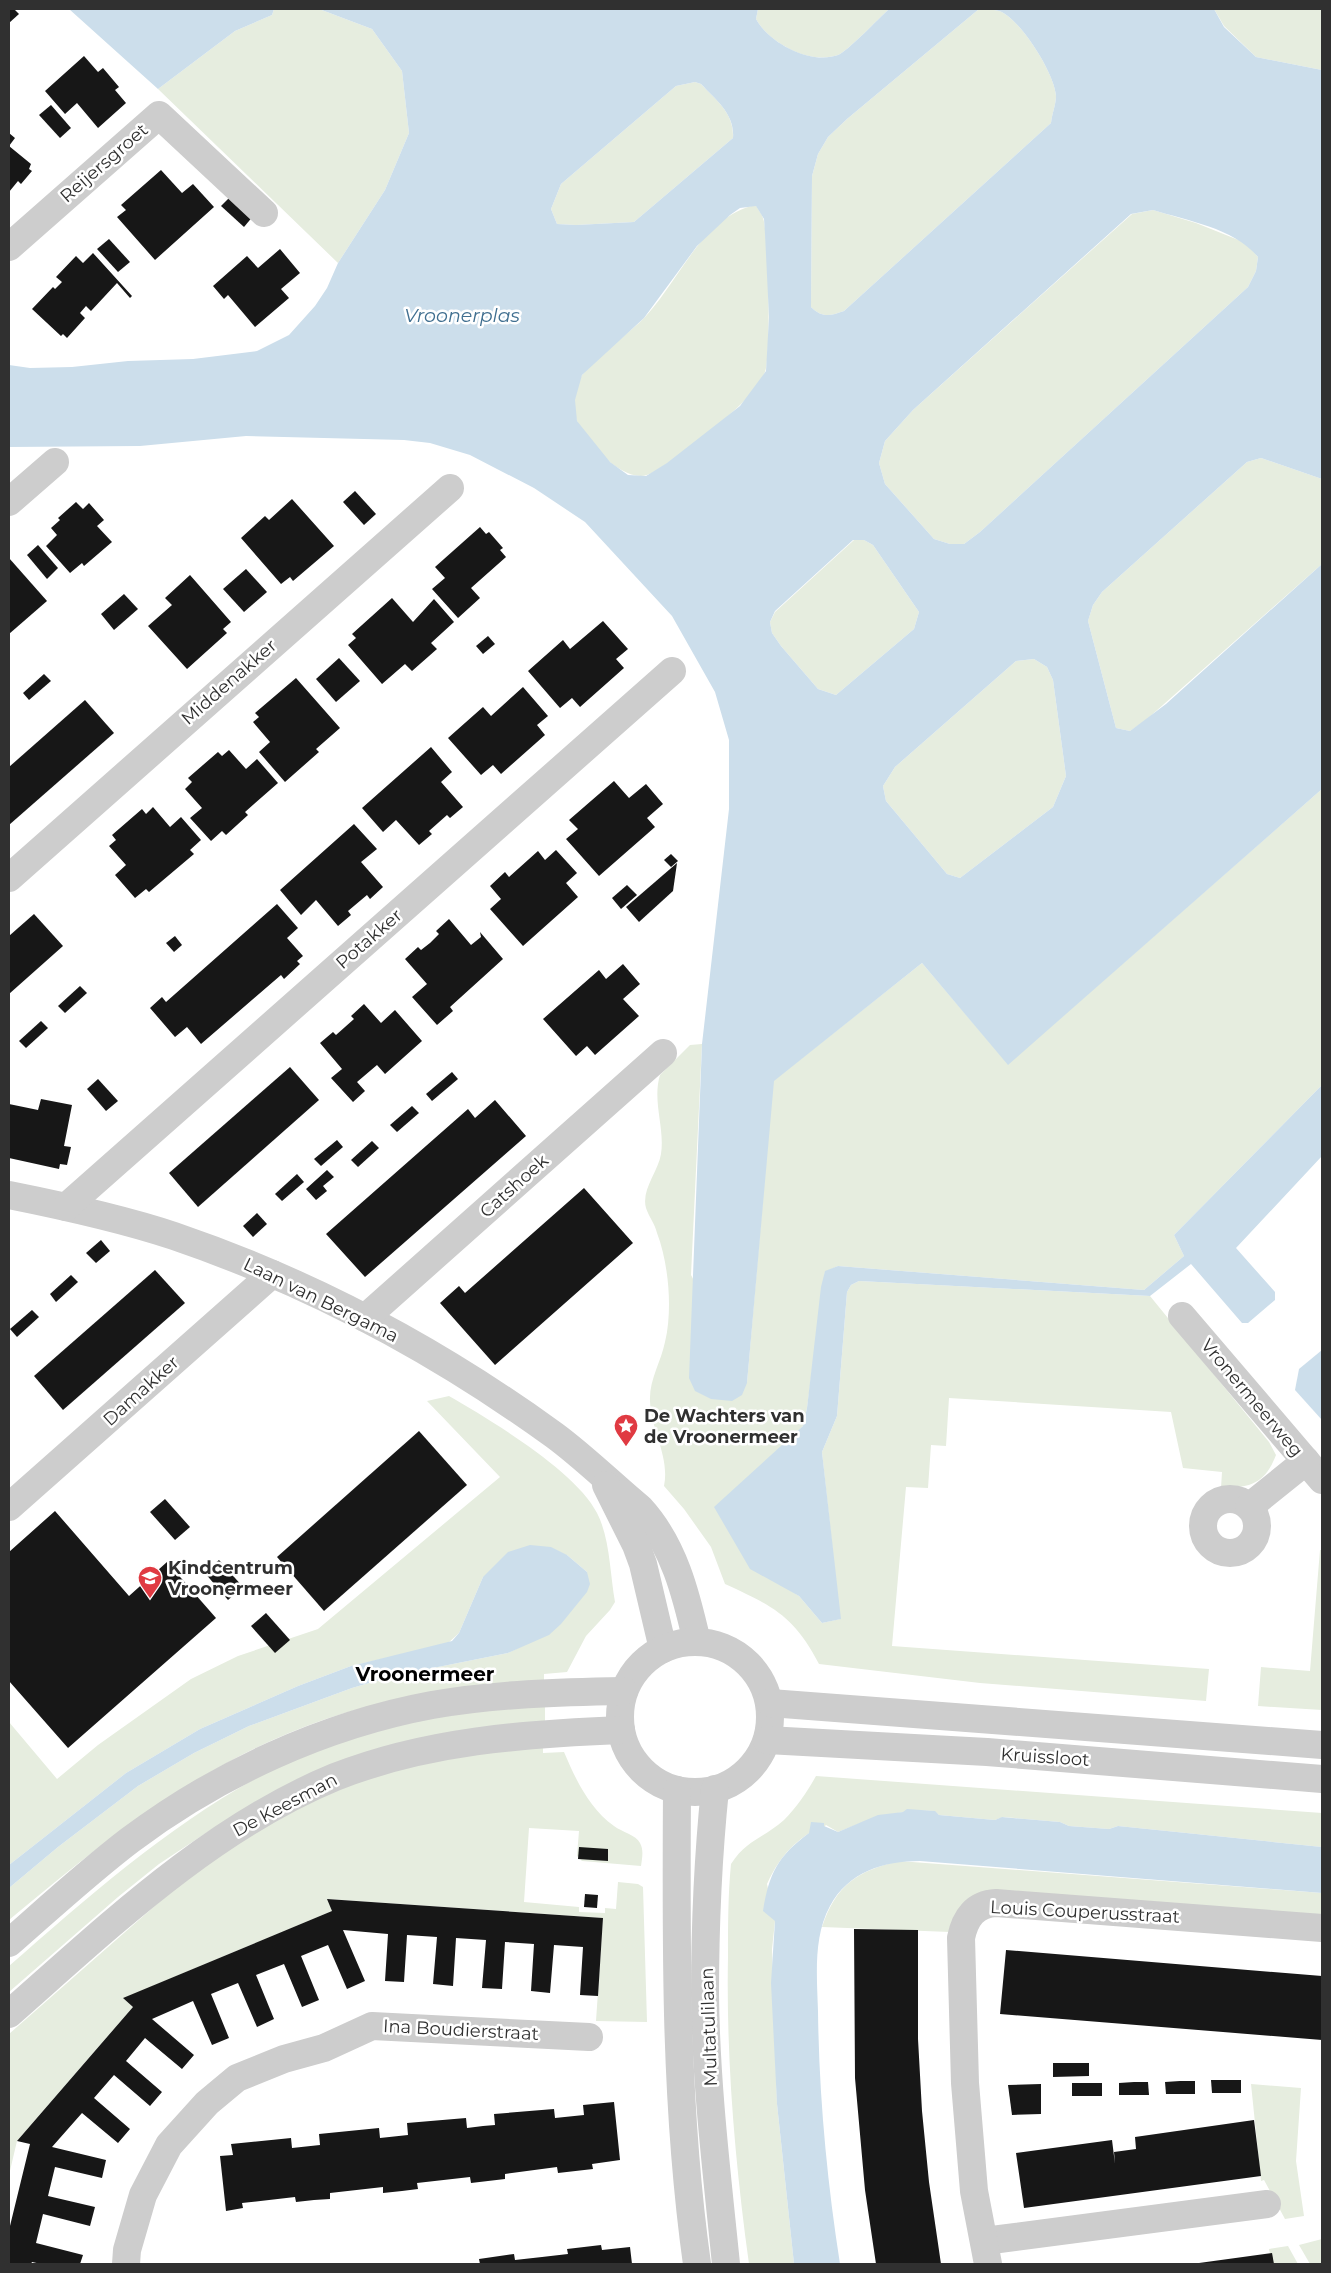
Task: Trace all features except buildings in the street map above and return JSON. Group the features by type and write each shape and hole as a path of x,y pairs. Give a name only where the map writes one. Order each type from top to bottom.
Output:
{"street":[{"name":"Reijersgroet","path":"9,247 159,115 264,213"},
{"path":"9,502 55,462"},
{"name":"Middenakker","path":"9,878 450,488"},
{"name":"Potakker","path":"66,1207 672,671"},
{"name":"Catshoek","path":"365,1318 664,1053"},
{"name":"Laan van Bergama","path":"9,1195 66,1207 173,1236 272,1274 365,1318 468,1377 562,1442 640,1508 663,1538 684,1590 698,1642"},
{"name":"Damakker","path":"9,1507 272,1274"},
{"name":"Vronermeerweg","path":"1182,1316 1314,1471"},
{"path":"1249,1506 1314,1471"},
{"name":"Laan van Bergama","path":"601,1475 636,1545 643,1564 663,1649"},
{"path":"698,1642 722,1648 751,1668 763,1686 770,1703 771,1721 767,1740 759,1757 747,1771 733,1782 715,1789 696,1792 677,1790 660,1784 639,1767 632,1758 621,1730 620,1711 624,1691 648,1659 663,1649 680,1643 698,1642"},
{"path":"9,1942 129,1840 222,1782 292,1747 365,1721 432,1706 500,1696 624,1691"},
{"name":"Kruissloot","path":"770,1703 1322,1745"},
{"name":"De Keesman","path":"9,2014 104,1931 195,1858 255,1818 316,1786 354,1770 391,1759 468,1742 562,1733 621,1730"},
{"name":"Kruissloot","path":"767,1740 988,1752 1322,1779"},
{"name":"Multatulilaan","path":"715,1789 708,1853 706,1995 710,2086 726,2264"},
{"name":"Multatulilaan","path":"677,1790 676,1997 680,2092 689,2207 698,2264"},
{"name":"Louis Couperusstraat","path":"1267,2204 986,2253 974,2191 965,2083 962,1938 967,1920 974,1910 981,1906 996,1904 1322,1928"},
{"name":"Ina Boudierstraat","path":"126,2264 127,2250 142,2195 170,2145 207,2103 237,2078 284,2059 324,2048 372,2026 589,2037"}],"shaded area":[{"path":"274,9 319,9 372,29 402,71 409,133 385,190 338,263 158,89 235,31 272,15"},
{"path":"758,9 889,9 843,52 827,57 815,57 791,50 770,36 756,19"},
{"path":"979,9 997,10 1007,16 1017,24 1035,48 1050,74 1054,86 1056,99 1051,123 844,311 826,315 815,311 811,307 812,176 818,154 828,137 847,119"},
{"path":"1214,9 1322,9 1322,70 1256,57 1224,26"},
{"path":"695,82 701,84 728,114 733,129 733,138 634,222 557,224 551,209 561,184 676,86"},
{"path":"756,205 762,216 765,229 768,270 768,344 767,362 763,377 743,402 667,464 647,475 638,476 627,473 616,467 596,449 587,439 577,421 574,404 581,377 590,366 639,323 653,308 704,238 719,223 736,212"},
{"path":"1153,210 1196,223 1246,243 1258,257 1256,271 1248,287 980,532 964,544 950,544 934,539 885,484 879,463 885,441 913,410 1132,214"},
{"path":"1261,458 1322,479 1322,564 1146,720 1130,731 1116,728 1088,621 1093,605 1102,592 1247,462"},
{"path":"854,540 864,540 873,545 919,612 914,629 836,695 818,689 781,646 772,633 770,622 775,612"},
{"path":"1034,659 1047,667 1053,680 1066,776 1053,807 960,878 947,874 886,801 883,786 895,767 1016,661"},
{"path":"1322,789 1322,1085 1174,1235 1184,1256 1144,1290 838,1266 825,1272 803,1426 787,1442 782,1585 799,1596 822,1623 840,1619 822,1452 837,1416 847,1292 851,1285 859,1281 1150,1296 1269,1442 1276,1455 1267,1472 1261,1478 1248,1485 1221,1488 1222,1472 1183,1468 1171,1412 949,1398 946,1446 931,1445 928,1488 906,1487 892,1646 1209,1669 1206,1701 980,1683 819,1664 801,1634 781,1614 725,1584 711,1547 684,1509 664,1486 664,1465 651,1412 650,1393 667,1333 668,1286 662,1250 645,1201 661,1154 662,1144 657,1095 660,1075 690,1045 702,1044 691,1275 747,1383 773,1081 922,963 1008,1064"},
{"path":"449,1396 530,1447 571,1480 597,1513 605,1534 615,1602 586,1636 567,1672 544,1674 544,1683 404,1699 347,1712 293,1731 242,1755 192,1783 145,1814 53,1883 9,1920 9,1888 58,1847 138,1786 194,1753 249,1726 352,1688 393,1676 508,1653 528,1643 587,1572 567,1555 483,1577 459,1633 447,1644 351,1666 298,1686 200,1729 126,1773 9,1865 9,1722 57,1779 98,1745 191,1679 238,1656 318,1629 500,1477 427,1401"},
{"path":"1320,1550 1322,1550 1322,1710 1258,1706 1261,1667 1310,1671"},
{"path":"545,1706 545,1723 265,1799 212,1829 159,1864 118,1897 9,1992 9,1966 90,1896 175,1829 267,1772 316,1749 388,1725 455,1713"},
{"path":"543,1743 543,1753 564,1752 584,1793 597,1811 614,1826 638,1840 642,1849 642,1860 641,1866 582,1861 577,1856 579,1831 529,1828 524,1902 579,1907 579,1912 605,1913 605,1908 616,1909 618,1882 638,1884 643,1887 647,2022 596,2021 603,1918 328,1899 332,1911 124,1998 133,2007 17,2141 9,2175 9,2034 190,1875 296,1805 390,1769"},
{"path":"816,1776 1322,1813 1322,1847 1118,1826 1109,1829 1069,1826 1060,1822 1003,1817 995,1820 939,1815 934,1811 897,1813 838,1832 826,1825 824,1827 824,1823 805,1836 784,1856 767,1884 775,1921 772,1949 777,2104 794,2264 749,2264 732,2110 728,2033 728,1910 731,1864 743,1849 784,1820 802,1799"},
{"path":"899,1861 1322,1893 1322,1916 1002,1891 950,1932 822,1927 834,1900 850,1882 871,1870"},
{"path":"1251,2084 1301,2088 1296,2161 1304,2216 1285,2219 1264,2180 1261,2181"},
{"path":"1322,2239 1322,2264 1310,2264 1299,2245"},
{"path":"1288,2246 1298,2264 1272,2264 1269,2249"}],"water":[{"path":"69,9 274,9 272,15 235,31 158,89"},
{"name":"Vroonerplas","path":"319,9 758,9 756,19 770,36 781,44 804,54 827,57 843,52 889,9 979,9 1214,9 1224,27 1256,57 1322,70 1322,479 1261,458 1247,462 1102,592 1093,605 1088,621 1116,728 1130,731 1166,704 1322,564 1322,789 1008,1065 922,963 774,1081 747,1383 742,1395 732,1401 711,1399 695,1391 689,1378 702,1044 729,809 729,740 715,692 672,616 585,522 534,488 470,455 430,443 404,440 246,436 140,446 9,447 9,365 30,368 72,367 128,361 193,359 257,351 289,335 315,306 327,288 338,263 385,190 409,133 402,71 372,29","holes":["979,9 997,10 1007,16 1017,24 1035,48 1050,74 1054,86 1056,99 1051,123 844,311 830,315 815,311 811,307 812,176 818,154 828,137 847,119","695,82 701,84 728,115 733,129 733,138 634,222 557,224 551,209 561,184 676,86","756,206 764,219 769,317 766,371 740,406 667,463 646,476 628,475 610,462 577,421 575,400 582,375 644,318 697,246 740,208","1153,210 1210,227 1236,239 1258,257 1256,271 1248,287 980,532 964,544 950,544 934,539 885,484 879,463 885,441 913,410 1131,214","853,540 864,540 873,545 919,612 914,629 836,695 818,689 781,646 772,633 770,622 775,611","1034,659 1047,667 1053,680 1066,776 1053,807 960,878 947,874 886,801 883,786 895,767 1016,661"]},
{"path":"1322,1085 1322,1156 1236,1248 1275,1292 1275,1300 1248,1323 1242,1323 1191,1264 1150,1296 859,1281 851,1285 847,1292 837,1416 822,1452 841,1619 822,1623 799,1596 750,1569 714,1507 803,1426 807,1408 821,1287 825,1271 838,1266 1144,1290 1184,1256 1174,1235"},
{"path":"1322,1350 1322,1420 1295,1390 1299,1369"},
{"path":"530,1545 551,1547 567,1555 587,1572 590,1584 587,1592 561,1624 549,1635 508,1653 393,1676 352,1688 249,1726 194,1753 138,1786 58,1847 9,1888 9,1865 126,1773 200,1729 298,1686 351,1666 452,1641 459,1633 483,1577 508,1552"},
{"path":"907,1809 935,1811 939,1815 995,1820 1002,1817 1109,1829 1118,1826 1322,1847 1322,1893 920,1861 880,1866 857,1877 838,1894 830,1906 821,1931 817,1957 822,2106 831,2201 840,2264 794,2264 777,2104 771,1983 775,1921 763,1911 765,1898 777,1866 798,1841 809,1833 811,1822 824,1823 824,1826 838,1832 878,1815 903,1812"}],"place":[{"name":"De Wachters van de Vroonermeer","path":"626,1447"},
{"name":"Kindcentrum Vroonermeer","path":"150,1599"}],"district":[{"name":"Vroonermeer","path":"425,1674"}]}
